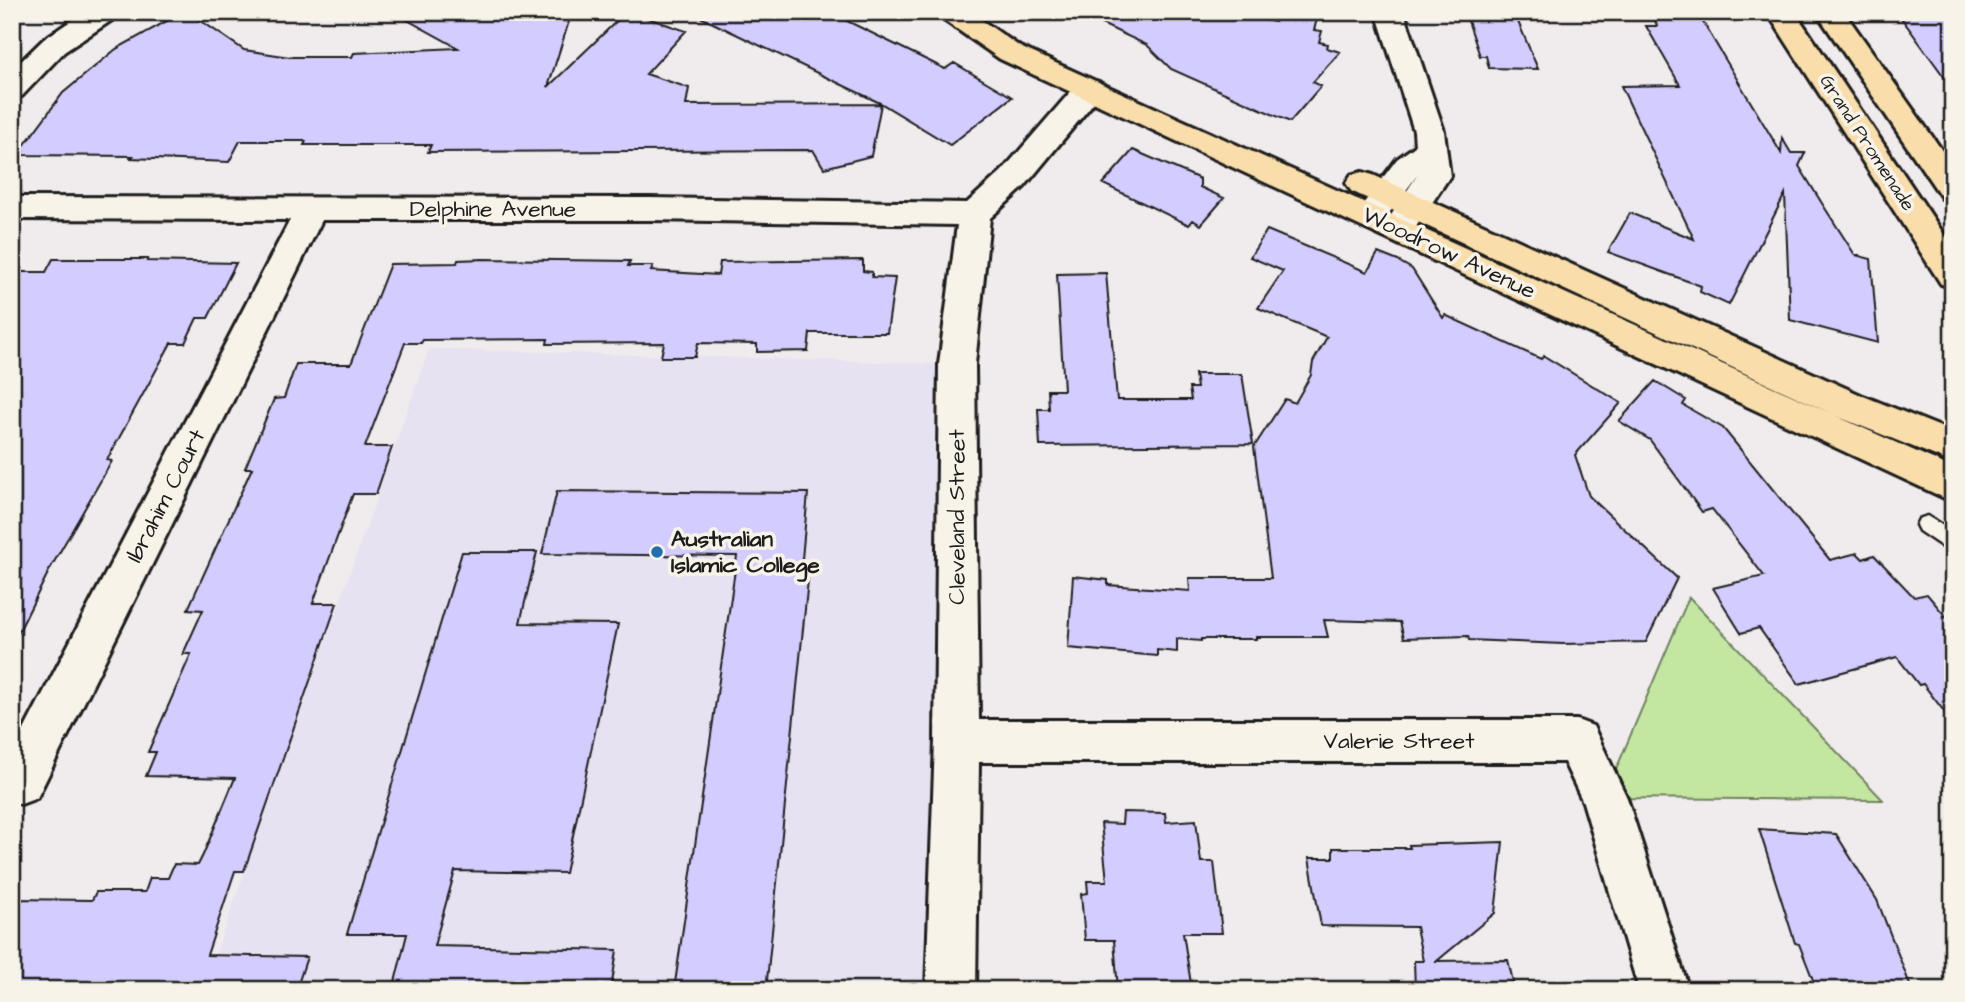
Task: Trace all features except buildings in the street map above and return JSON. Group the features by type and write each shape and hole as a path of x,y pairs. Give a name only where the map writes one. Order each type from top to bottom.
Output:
{"main road":[{"name":"Woodrow Avenue","path":"952,12 1010,53 1088,89 1391,211 1953,448"},
{"name":"Woodrow Avenue","path":"952,12 1025,34 1391,211 1805,417 1953,486"},
{"name":"Grand Promenade","path":"1781,12 1953,275"},
{"name":"Grand Promenade","path":"1829,12 1953,190"},
{"path":"1848,405 1953,431"},
{"path":"1805,417 1940,515"}],"street":[{"path":"12,89 38,59 61,40 105,12"},
{"path":"1390,12 1429,131 1434,176 1391,211"},
{"path":"974,214 1013,179 1088,89"},
{"name":"Delphine Avenue","path":"12,208 650,209 974,214"},
{"name":"Ibrahim Court","path":"17,782 311,209"},
{"name":"Cleveland Street","path":"951,990 957,741 957,364 974,214"},
{"name":"Valerie Street","path":"957,741 1577,741 1604,798 1664,990"}],"lane":[{"path":"1940,515 1953,545"}],"shaded area":[{"name":"Australian Islamic College","path":"429,349 957,364 951,990 203,990"}],"green space":[{"path":"1689,597 1883,800 1604,798"}],"place":[{"name":"Australian Islamic College","path":"657,552"}]}
